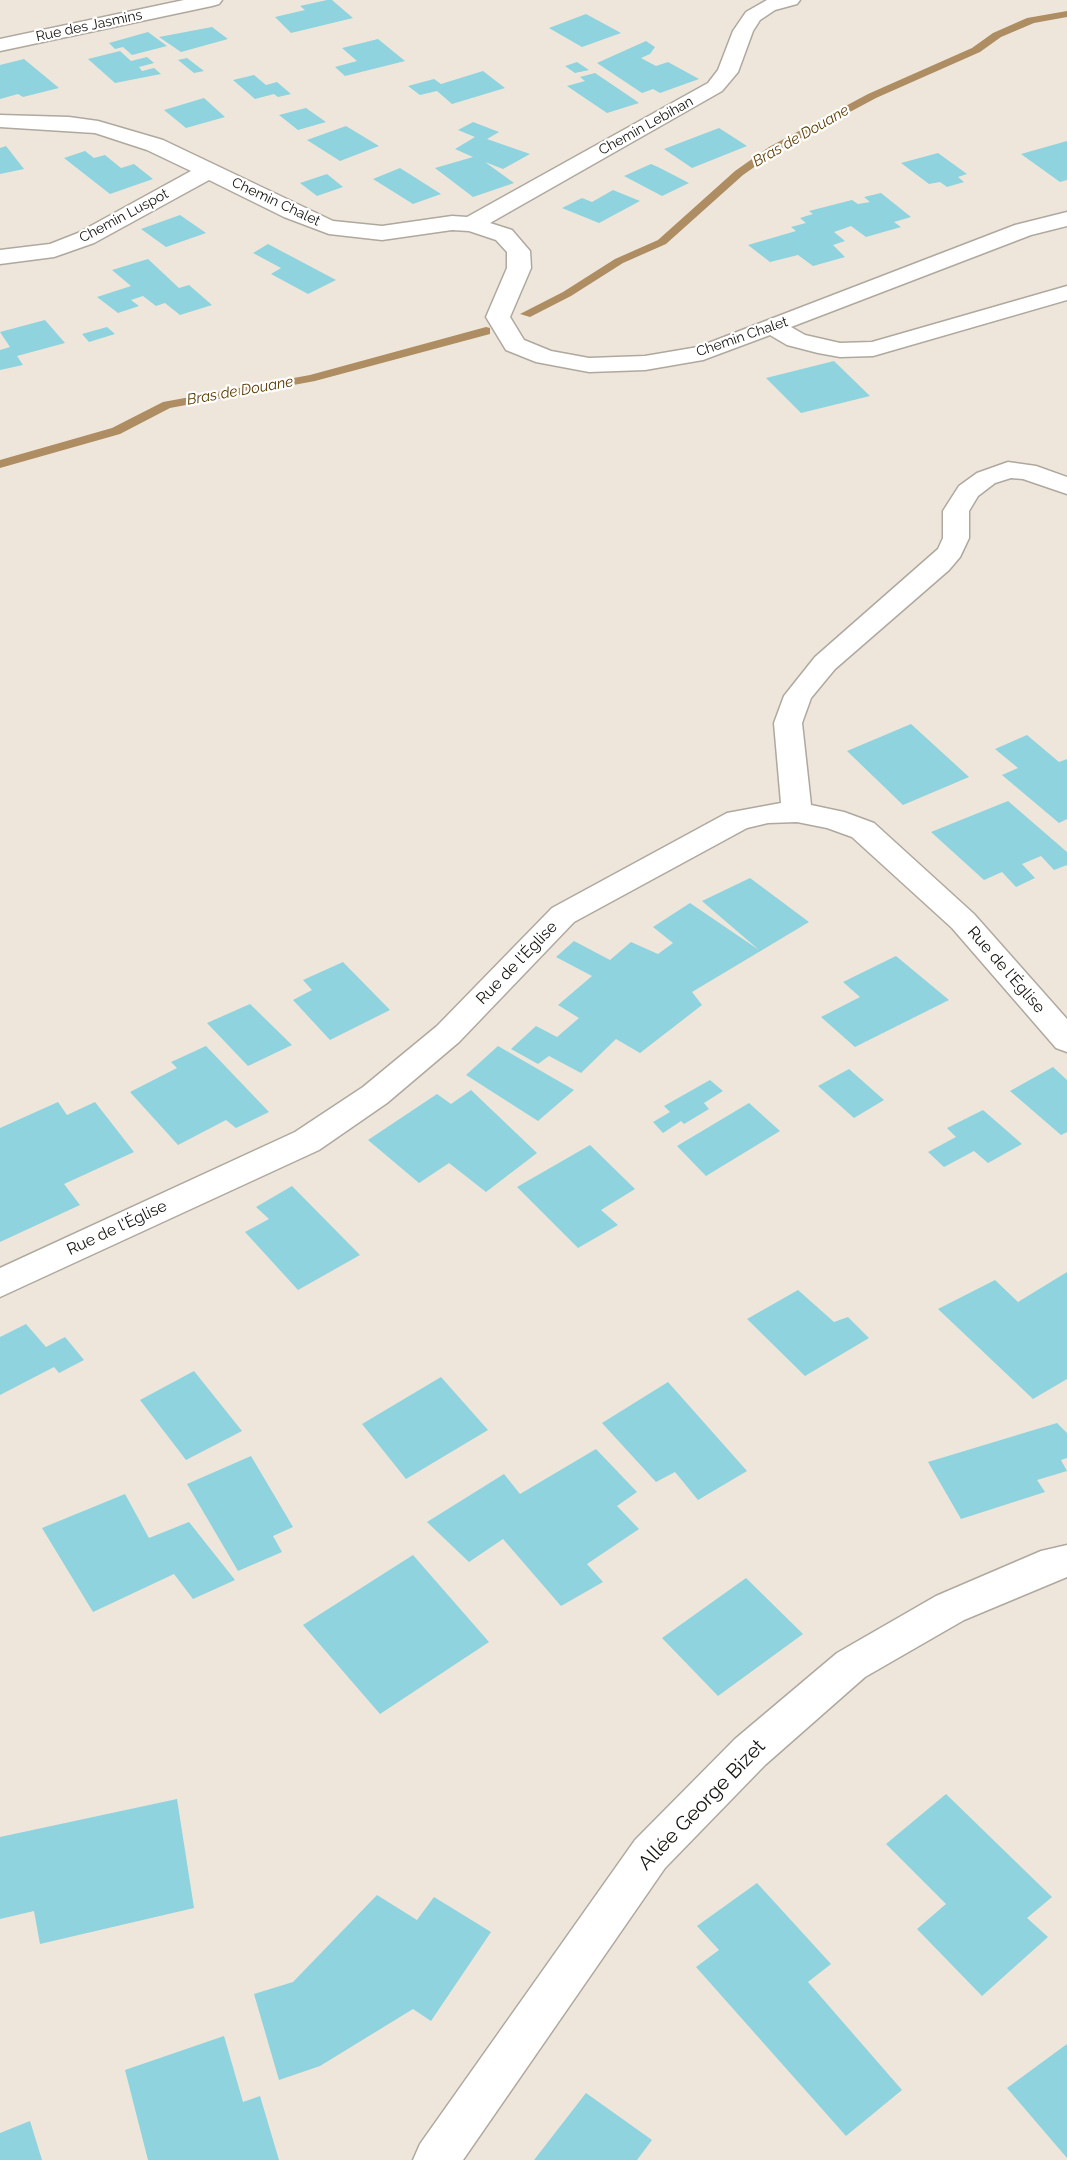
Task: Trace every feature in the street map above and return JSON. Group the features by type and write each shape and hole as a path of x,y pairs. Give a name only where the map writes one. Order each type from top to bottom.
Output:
{"street":[{"name":"Rue des Jasmins","path":"0,45 212,0"},
{"name":"Chemin Lebihan","path":"471,224 715,87 728,72 742,30 753,16 768,6 790,0"},
{"name":"Chemin Chalet","path":"0,121 69,123 98,127 155,145 292,212 329,227 382,233 452,223 471,224 504,235 518,250 519,268 498,317 515,345 545,357 589,365 645,363 703,352 1023,230 1067,219"},
{"name":"Chemin Luspot","path":"0,257 54,250 86,238 208,171"},
{"path":"773,327 796,340 818,346 840,350 873,350 1067,293"},
{"path":"797,812 788,723 798,696 825,663 940,564 951,551 956,538 956,511 968,491 986,478 1008,470 1027,471 1067,486"},
{"name":"Rue de l'Église","path":"0,1283 307,1141 375,1095 448,1034 563,915 738,820 768,813 797,812 833,819 863,831 963,921 1067,1040"},
{"name":"Allée George Bizet","path":"436,2160 650,1854 750,1752 851,1665 950,1608 1056,1563 1067,1561"}],"building":[{"path":"332,0 353,18 291,33 275,17 305,10 300,6"},
{"path":"586,14 621,33 582,47 549,28"},
{"path":"212,27 228,39 181,52 159,37"},
{"path":"148,32 167,46 132,55 123,47 115,49 109,43"},
{"path":"378,39 405,61 345,76 335,67 357,61 342,48"},
{"path":"646,41 655,47 650,54 641,58 656,66 668,62 699,79 660,93 653,89 642,93 597,63"},
{"path":"120,51 131,61 147,57 154,63 139,67 142,71 154,68 161,74 115,83 88,59"},
{"path":"187,58 204,71 194,73 178,60"},
{"path":"24,59 59,88 23,97 18,94 0,99 0,65"},
{"path":"577,62 589,70 575,73 565,66"},
{"path":"483,71 505,88 452,104 437,91 420,95 408,86 434,79 441,84"},
{"path":"595,73 639,103 607,113 567,86 585,81 580,77"},
{"path":"254,75 266,85 277,82 291,94 278,97 274,94 255,99 233,80"},
{"path":"204,98 225,117 186,128 164,110"},
{"path":"306,108 326,122 298,130 279,115"},
{"path":"473,122 499,132 487,139 530,154 503,169 485,162 514,183 473,197 435,168 473,157 455,149 475,137 458,130"},
{"path":"346,126 379,146 340,161 307,140"},
{"path":"719,128 747,146 692,168 664,149"},
{"path":"1067,141 1067,180 1060,182 1021,154"},
{"path":"6,146 24,169 0,174 0,148"},
{"path":"85,151 94,158 105,155 121,168 134,164 153,179 110,194 64,158"},
{"path":"938,153 967,174 958,177 964,182 947,187 940,182 929,184 901,163"},
{"path":"651,164 689,183 662,196 624,176"},
{"path":"400,168 441,194 413,204 373,179"},
{"path":"327,174 343,187 317,196 300,183"},
{"path":"613,190 640,201 599,223 562,208 582,198 592,202"},
{"path":"881,193 911,217 894,222 901,227 866,237 851,226 834,232 845,241 833,245 845,257 813,266 798,255 770,262 748,245 796,231 791,227 806,223 800,218 813,214 809,211 852,200 858,204 870,202 864,197"},
{"path":"180,215 206,233 166,247 141,229"},
{"path":"268,244 336,280 308,294 271,274 281,268 253,253"},
{"path":"148,259 179,288 189,285 212,305 180,315 165,303 156,306 143,296 131,300 139,306 118,313 97,297 131,286 112,270"},
{"path":"45,320 65,343 17,356 23,365 0,370 0,350 10,347 0,332"},
{"path":"107,327 115,334 89,342 82,334"},
{"path":"834,361 870,396 801,413 766,378"},
{"path":"911,724 969,777 903,805 847,751"},
{"path":"1027,735 1059,762 1067,759 1067,819 1059,823 1002,775 1018,768 995,749"},
{"path":"1008,801 1067,852 1067,865 1054,870 1041,856 1022,864 1035,878 1016,887 1002,872 984,880 931,832"},
{"path":"750,878 809,922 692,992 702,1005 640,1053 616,1039 581,1073 549,1056 538,1064 511,1049 536,1026 557,1037 579,1018 558,1005 592,976 556,957 574,941 610,960 631,942 658,954 673,943 653,927 690,903 759,950 702,901"},
{"path":"896,956 949,1000 855,1047 821,1017 860,997 843,982"},
{"path":"343,962 390,1010 330,1040 293,1000 312,990 303,980"},
{"path":"250,1004 292,1045 248,1066 207,1023"},
{"path":"206,1046 269,1112 236,1128 226,1120 178,1145 130,1092 177,1068 171,1062"},
{"path":"498,1046 574,1090 538,1121 466,1075"},
{"path":"1053,1067 1067,1080 1067,1132 1061,1135 1010,1091"},
{"path":"849,1069 884,1100 854,1118 818,1086"},
{"path":"710,1080 723,1091 704,1103 709,1109 684,1124 681,1121 663,1133 653,1122 670,1112 664,1106"},
{"path":"471,1090 537,1153 486,1192 449,1163 419,1183 368,1140 437,1094 451,1104"},
{"path":"58,1102 67,1115 95,1102 134,1152 64,1184 80,1205 0,1242 0,1128"},
{"path":"749,1103 780,1131 706,1176 677,1146"},
{"path":"983,1110 1022,1144 988,1163 974,1151 944,1167 928,1152 956,1137 947,1128"},
{"path":"590,1145 635,1189 601,1210 618,1225 578,1248 517,1187"},
{"path":"292,1186 360,1255 298,1290 245,1232 269,1219 256,1207"},
{"path":"1067,1272 1067,1379 1033,1399 938,1309 995,1280 1018,1302"},
{"path":"798,1290 834,1322 848,1317 869,1338 805,1376 747,1319"},
{"path":"26,1324 46,1347 65,1337 84,1360 59,1373 54,1367 0,1395 0,1337"},
{"path":"194,1371 242,1431 186,1460 140,1400"},
{"path":"441,1377 488,1430 406,1479 362,1424"},
{"path":"668,1382 747,1471 698,1500 675,1472 656,1482 602,1423"},
{"path":"1057,1423 1067,1433 1067,1458 1061,1460 1067,1471 1037,1480 1045,1492 961,1519 928,1462"},
{"path":"596,1449 637,1492 617,1506 639,1529 587,1564 603,1582 561,1606 503,1539 469,1562 427,1522 504,1474 520,1494"},
{"path":"251,1456 293,1527 273,1536 282,1552 238,1571 187,1484"},
{"path":"125,1494 149,1538 189,1522 235,1580 193,1599 174,1574 93,1612 42,1528"},
{"path":"413,1555 489,1642 380,1714 303,1625"},
{"path":"746,1578 803,1634 718,1696 662,1638"},
{"path":"946,1794 1052,1897 1027,1918 1048,1937 982,1996 917,1929 946,1904 886,1844"},
{"path":"177,1799 194,1908 40,1944 34,1911 0,1919 0,1837"},
{"path":"757,1883 831,1964 808,1982 902,2090 846,2136 696,1967 719,1950 697,1926"},
{"path":"377,1895 417,1920 434,1897 491,1932 431,2021 413,2009 320,2066 279,2080 254,1994 293,1982"},
{"path":"224,2036 243,2102 260,2096 279,2160 148,2160 125,2070"},
{"path":"1067,2044 1067,2158 1007,2088"},
{"path":"586,2093 652,2140 637,2160 534,2160"},
{"path":"30,2121 42,2160 0,2160 0,2133"}],"waterway":[{"name":"Bras de Douane","path":"526,314 567,294 619,261 662,242 739,173 773,149 872,96 976,50 997,35 1031,20 1067,14"},
{"name":"Bras de Douane","path":"0,464 116,431 167,405 311,378 486,331"}]}
